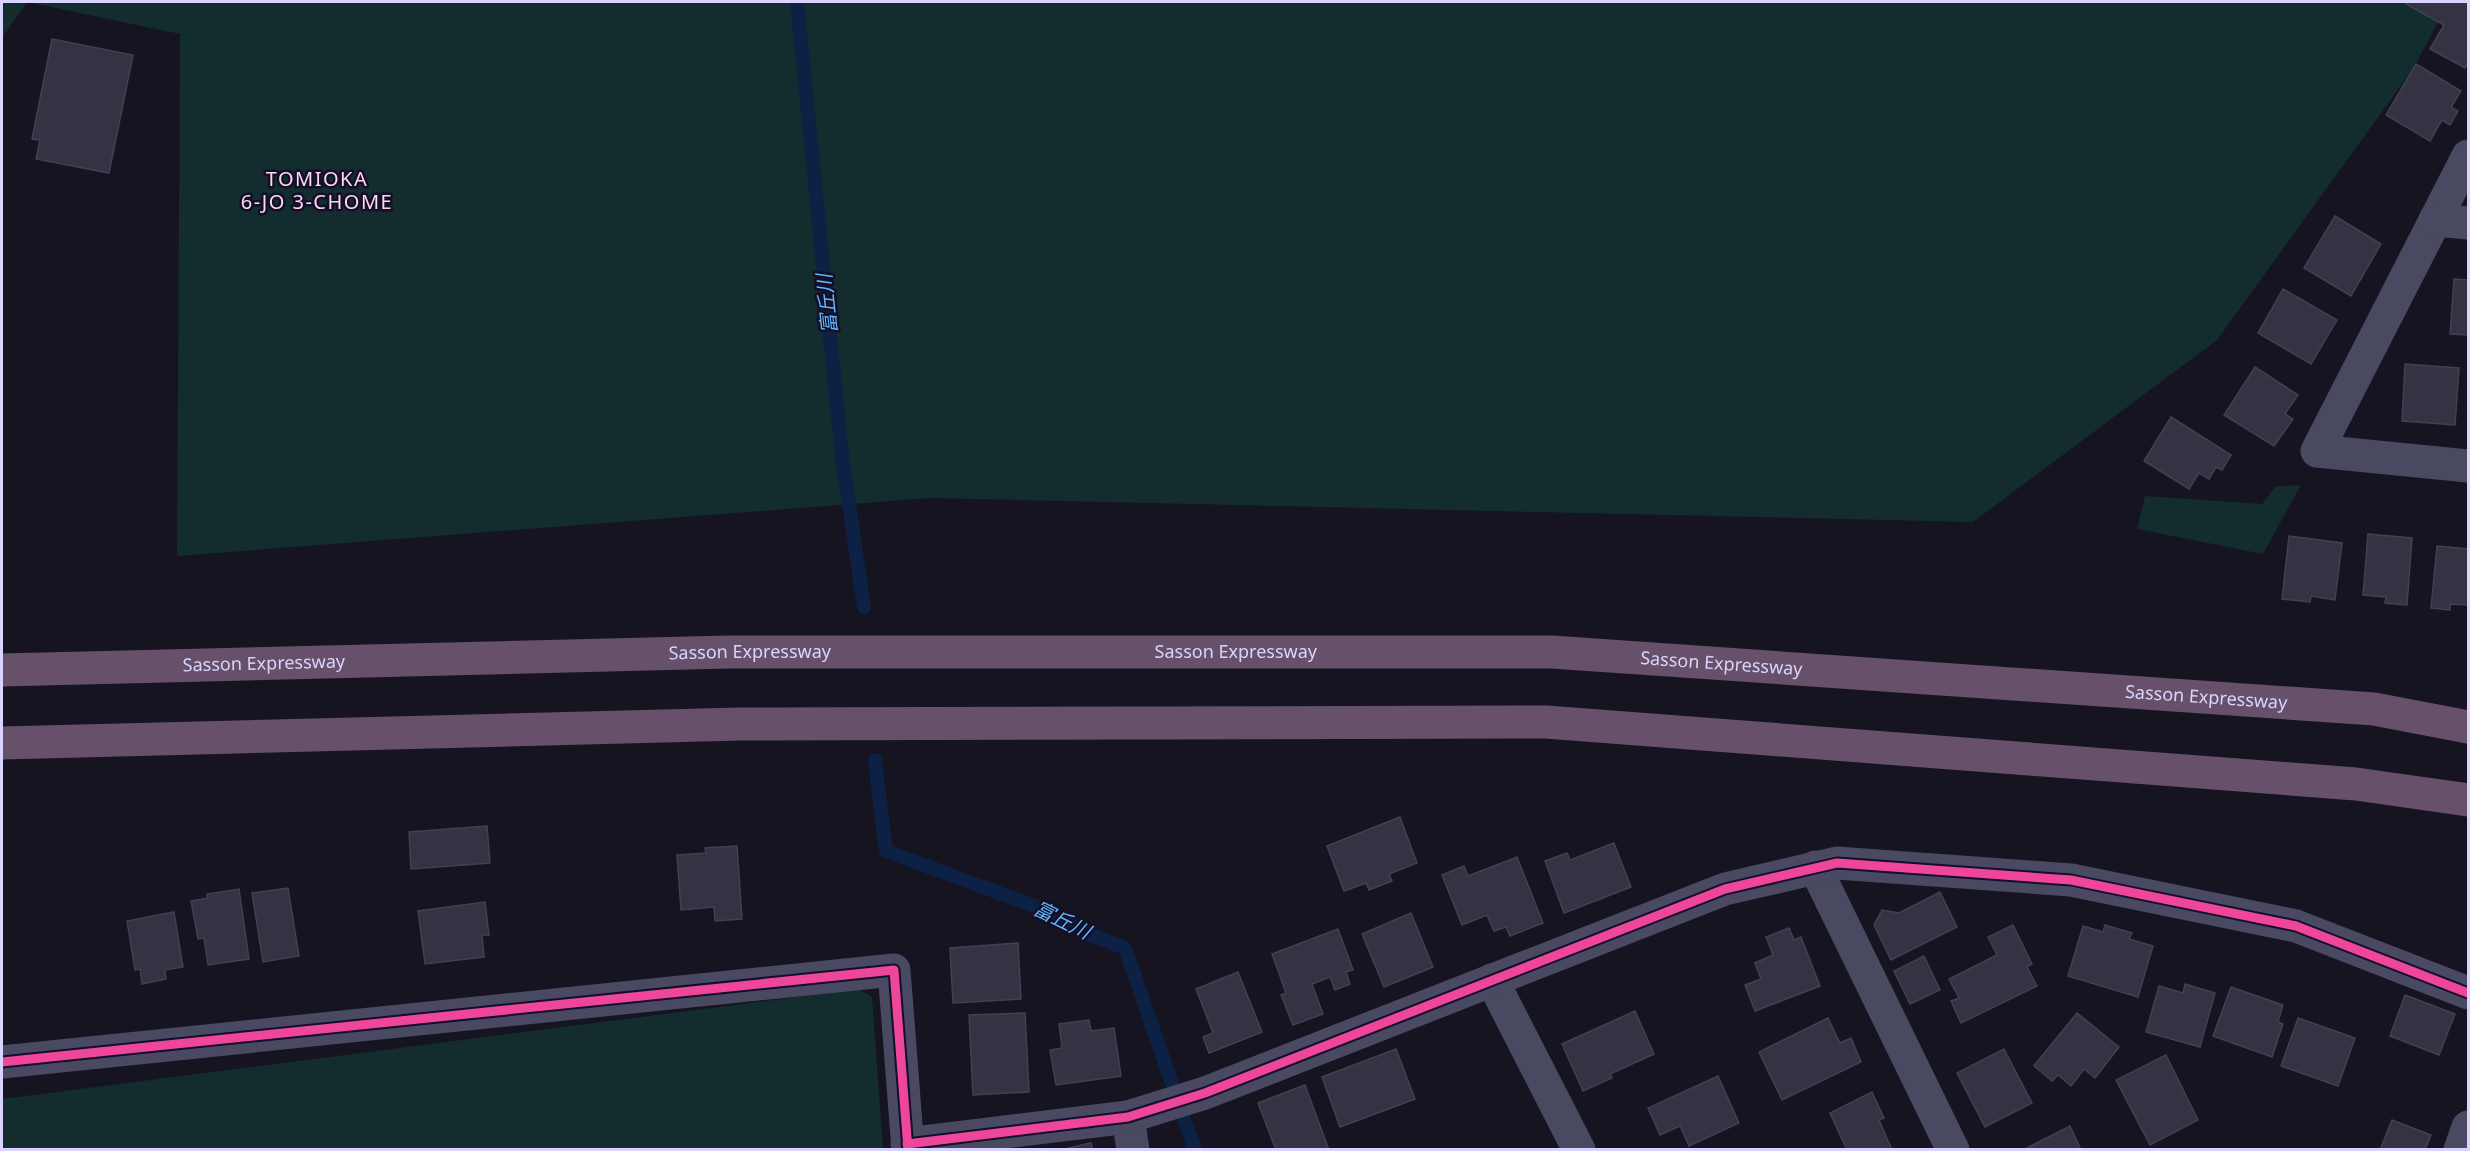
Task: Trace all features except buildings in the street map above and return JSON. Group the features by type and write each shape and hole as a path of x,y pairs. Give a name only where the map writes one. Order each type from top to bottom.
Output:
{"highway":[{"name":"Sasson Expressway","path":"2,670 728,652 1552,652 2374,709 2469,726"},
{"path":"2,743 740,724 1546,722 2356,784 2469,800"}],"street":[{"path":"2469,156 2317,451 2469,466"},
{"path":"2435,220 2469,223"},
{"path":"2,1062 894,970 908,1147 1137,1114 1205,1093 1725,889 1837,862 2071,879 2296,926 2469,993"},
{"path":"1815,867 1953,1149"},
{"path":"1492,980 1579,1149"},
{"path":"1133,1149 1137,1114"},
{"path":"2460,1149 2469,1127"}],"green space":[{"path":"2,2 27,2 2,38"},
{"path":"27,2 2449,2 2413,69 2217,340 1973,522 930,498 177,556 180,34"},
{"path":"2301,485 2263,554 2137,529 2145,496 2262,504 2276,486"},
{"path":"859,989 872,997 883,1149 2,1149 2,1099"}],"waterway":[{"name":"富丘川","path":"797,2 842,457 864,607"},
{"name":"富丘川","path":"875,760 886,851 1045,910 1086,933 1125,948 1195,1150"}],"cycle path":[{"path":"907,1144 1128,1117 1205,1093 1725,889 1837,863 2071,880 2296,926 2468,993"},
{"path":"2,1062 894,970 908,1150"}],"district":[{"name":"TOMIOKA 6-JO 3-CHOME","path":"317,190"}]}
